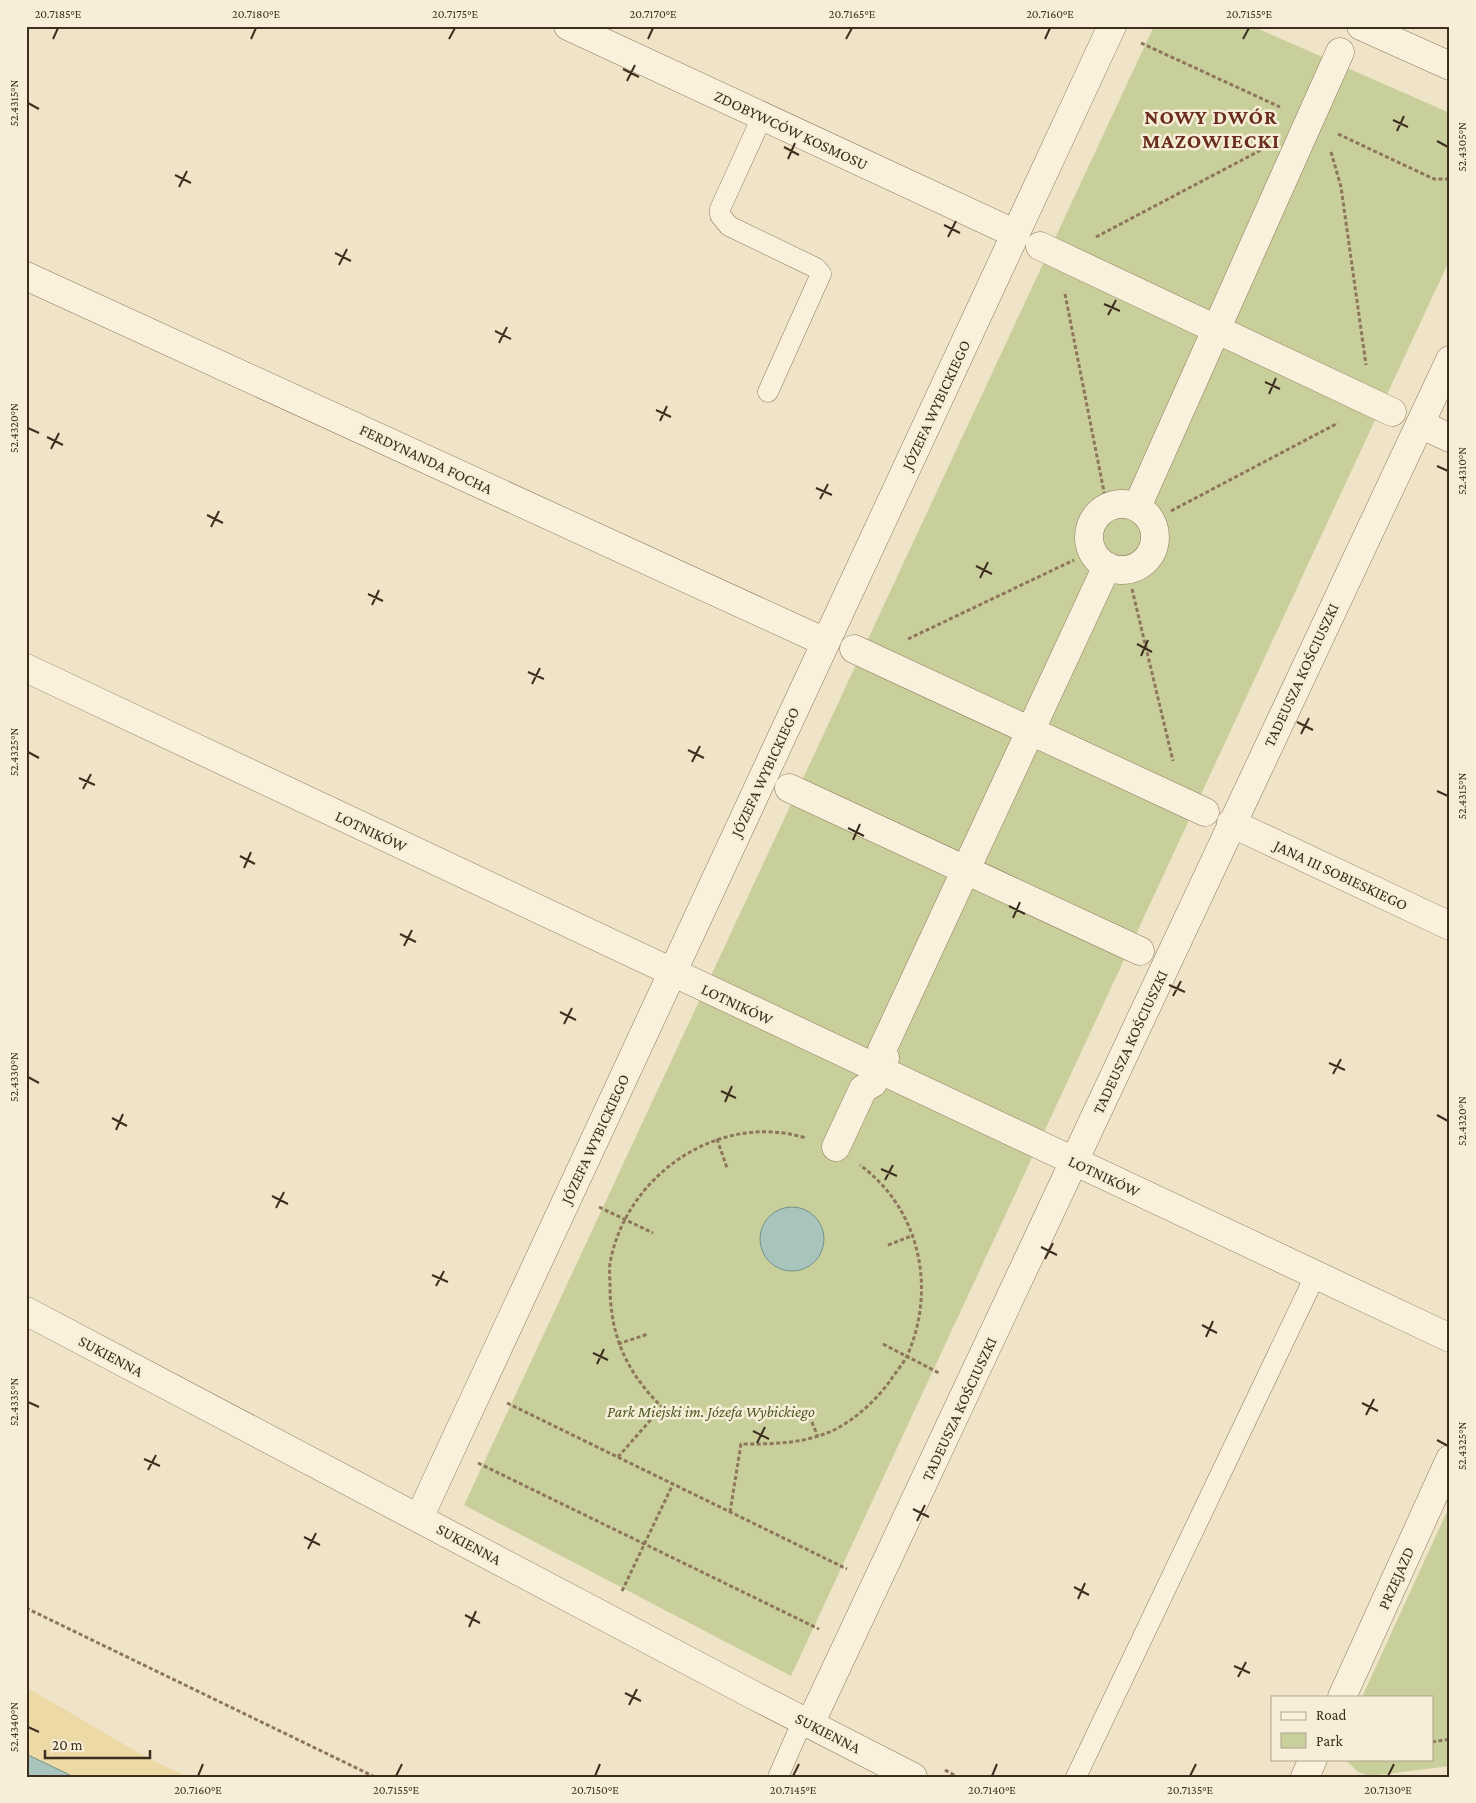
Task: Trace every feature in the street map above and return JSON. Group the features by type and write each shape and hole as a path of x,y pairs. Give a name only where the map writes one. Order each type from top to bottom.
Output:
{"street":[{"name":"ZDOBYWCÓW KOSMOSU","path":"568,26 1016,234"},
{"name":"JÓZEFA WYBICKIEGO","path":"419,1518 1112,26"},
{"path":"1361,26 1450,66"},
{"path":"1145,514 1216,330 1340,52"},
{"path":"1052,252 1383,408"},
{"name":"FERDYNANDA FOCHA","path":"26,276 825,642"},
{"name":"TADEUSZA KOŚCIUSZKI","path":"806,1722 1074,1162 1231,823 1450,360"},
{"path":"1420,424 1450,438"},
{"path":"1128,504 1145,514 1155,542 1152,552 1137,566 1109,562 1090,542 1093,521 1107,507 1128,504"},
{"path":"885,1058 882,1050 1109,562"},
{"path":"862,653 1194,807"},
{"name":"LOTNIKÓW","path":"26,668 1450,1338"},
{"path":"789,788 1140,952"},
{"name":"JANA III SOBIESKIEGO","path":"1231,823 1450,926"},
{"path":"836,1147 863,1089 873,1083"},
{"name":"SUKIENNA","path":"26,1311 913,1777"},
{"name":"PRZEJAZD","path":"1342,1696 1450,1459"},
{"path":"1305,1777 1313,1760"}],"lane":[{"path":"762,117 720,209 720,215 729,226 816,268 821,274 821,278 768,392"},
{"path":"1076,1777 1315,1276"},
{"path":"778,1777 806,1722"}],"path":[{"path":"1332,131 1434,179 1450,179"},
{"path":"1107,507 1052,252 1263,149"},
{"path":"1145,514 1383,408"},
{"path":"862,653 1109,562 1194,807"},
{"path":"618,1457 662,1407 625,1359 618,1344 610,1312 610,1263 624,1220 655,1176 694,1148 717,1139 742,1132 791,1133 836,1147 877,1178 906,1218 914,1235 921,1265 920,1314 907,1357 876,1400 836,1429 818,1436 789,1444 741,1444 730,1512"},
{"path":"717,1139 727,1168"},
{"path":"593,1215 602,1198"},
{"path":"598,1206 653,1233"},
{"path":"888,1245 914,1235"},
{"path":"618,1344 648,1334"},
{"path":"883,1344 939,1372 935,1382"},
{"path":"502,1411 510,1394"},
{"path":"506,1403 848,1569"},
{"path":"807,1410 818,1436"},
{"path":"474,1471 482,1454"},
{"path":"478,1463 819,1630"},
{"path":"620,1596 673,1484"},
{"path":"844,1578 852,1560"},
{"path":"26,1608 374,1777"},
{"path":"815,1638 823,1621"},
{"path":"1434,1742 1450,1739"},
{"path":"941,1768 958,1777"}],"green space":[{"name":"Park Miejski im. Józefa Wybickiego","path":"1154,26 1252,26 1450,113 1450,259 791,1676 464,1505"},
{"path":"1450,1505 1450,1766 1369,1776 1358,1772 1346,1760 1434,1760 1434,1696 1362,1696"}],"sand":[{"path":"26,1687 144,1756 188,1777 71,1777 26,1754"}],"water":[{"path":"792,1207 810,1213 818,1221 824,1239 818,1257 810,1265 792,1271 774,1265 766,1257 760,1239 766,1221 774,1213"},
{"path":"26,1754 70,1775 71,1777 26,1777"}],"district":[{"name":"NOWY DWÓR MAZOWIECKI","path":"1211,129"}]}
